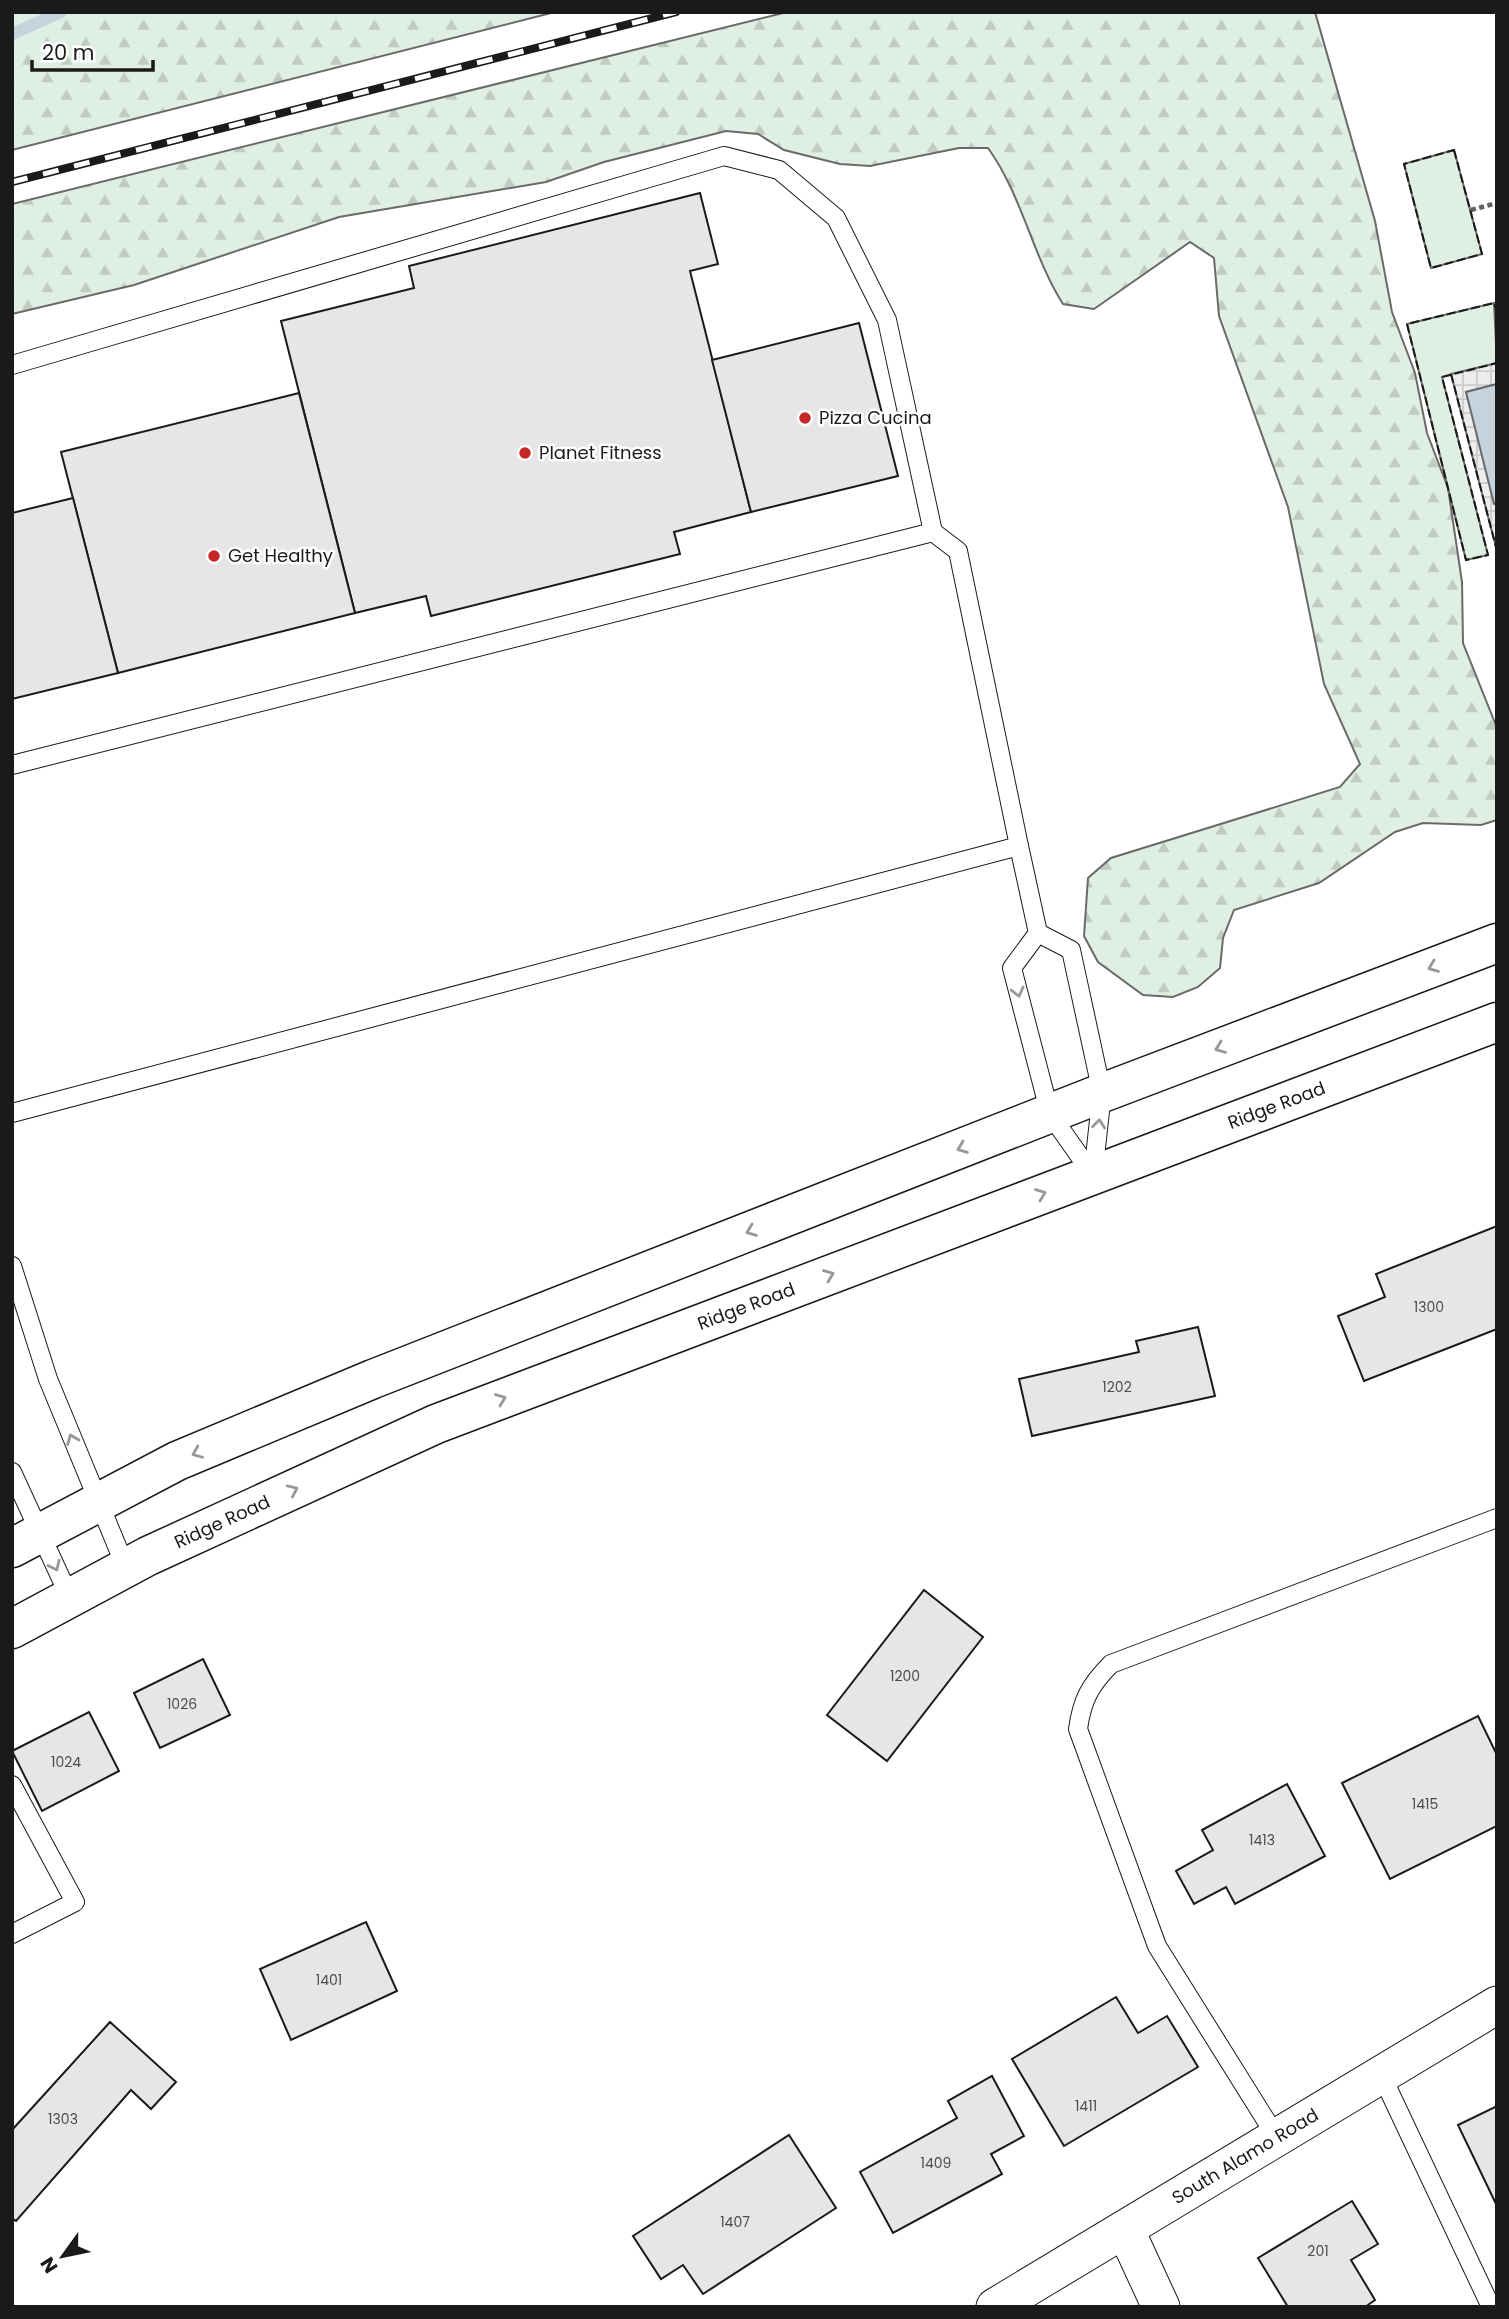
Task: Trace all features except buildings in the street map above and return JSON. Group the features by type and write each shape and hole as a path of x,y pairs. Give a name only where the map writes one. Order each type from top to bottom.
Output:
{"main road":[{"path":"26,1541 177,1461 373,1379 1102,1093 1497,943"},
{"name":"Ridge Road","path":"12,1629 125,1568 436,1424 1497,1022"}],"street":[{"name":"South Alamo Road","path":"995,2307 1497,2005"},
{"path":"1125,2230 1161,2307"}],"lane":[{"path":"12,365 724,156 779,170 836,218 887,320 933,532 958,551 1038,933 1012,968 1050,1114 1093,1175"},
{"path":"12,765 933,532"},
{"path":"12,1113 1019,846"},
{"path":"1038,933 1071,950 1102,1093 1093,1175"},
{"path":"12,1266 48,1379 125,1568"},
{"path":"12,1472 26,1541 70,1598"},
{"path":"1277,2138 1157,1946 1079,1729 1082,1702 1092,1682 1111,1664 1497,1518"},
{"path":"12,1785 75,1902 12,1934"},
{"path":"1381,2074 1491,2307"}],"path":[{"path":"1471,210 1497,203"}],"green space":[{"path":"12,12 555,12 12,150"},
{"path":"787,12 1315,12 1375,221 1392,312 1415,373 1427,433 1448,488 1462,582 1463,643 1497,728 1497,820 1481,825 1423,823 1395,832 1319,883 1234,910 1223,938 1220,968 1198,987 1173,997 1143,995 1098,962 1084,936 1088,878 1111,858 1340,787 1360,764 1324,684 1288,507 1219,316 1214,258 1190,242 1094,309 1063,304 1043,266 1010,185 988,148 959,148 870,166 840,164 784,150 758,134 726,131 604,162 546,182 339,217 134,285 12,314 12,204"},
{"path":"1454,150 1482,254 1431,268 1404,164"},
{"path":"1494,303 1497,363 1442,377 1488,555 1466,560 1407,324"}],"shaded area":[{"path":"1497,363 1497,384 1466,392 1497,503 1497,551 1451,374"},
{"path":"1497,384 1497,503 1494,504 1466,392"}],"waterway":[{"path":"12,34 61,12"}],"railway":[{"path":"12,182 676,12"}],"fence":[{"path":"1454,150 1482,254 1431,268 1404,164 1454,150"},
{"path":"1497,313 1494,303 1407,324 1466,560 1488,555 1442,377 1497,363"},
{"path":"1451,374 1497,551"}],"place":[{"name":"Pizza Cucina","path":"805,418"},
{"name":"Planet Fitness","path":"525,453"},
{"name":"Get Healthy","path":"214,556"}]}
